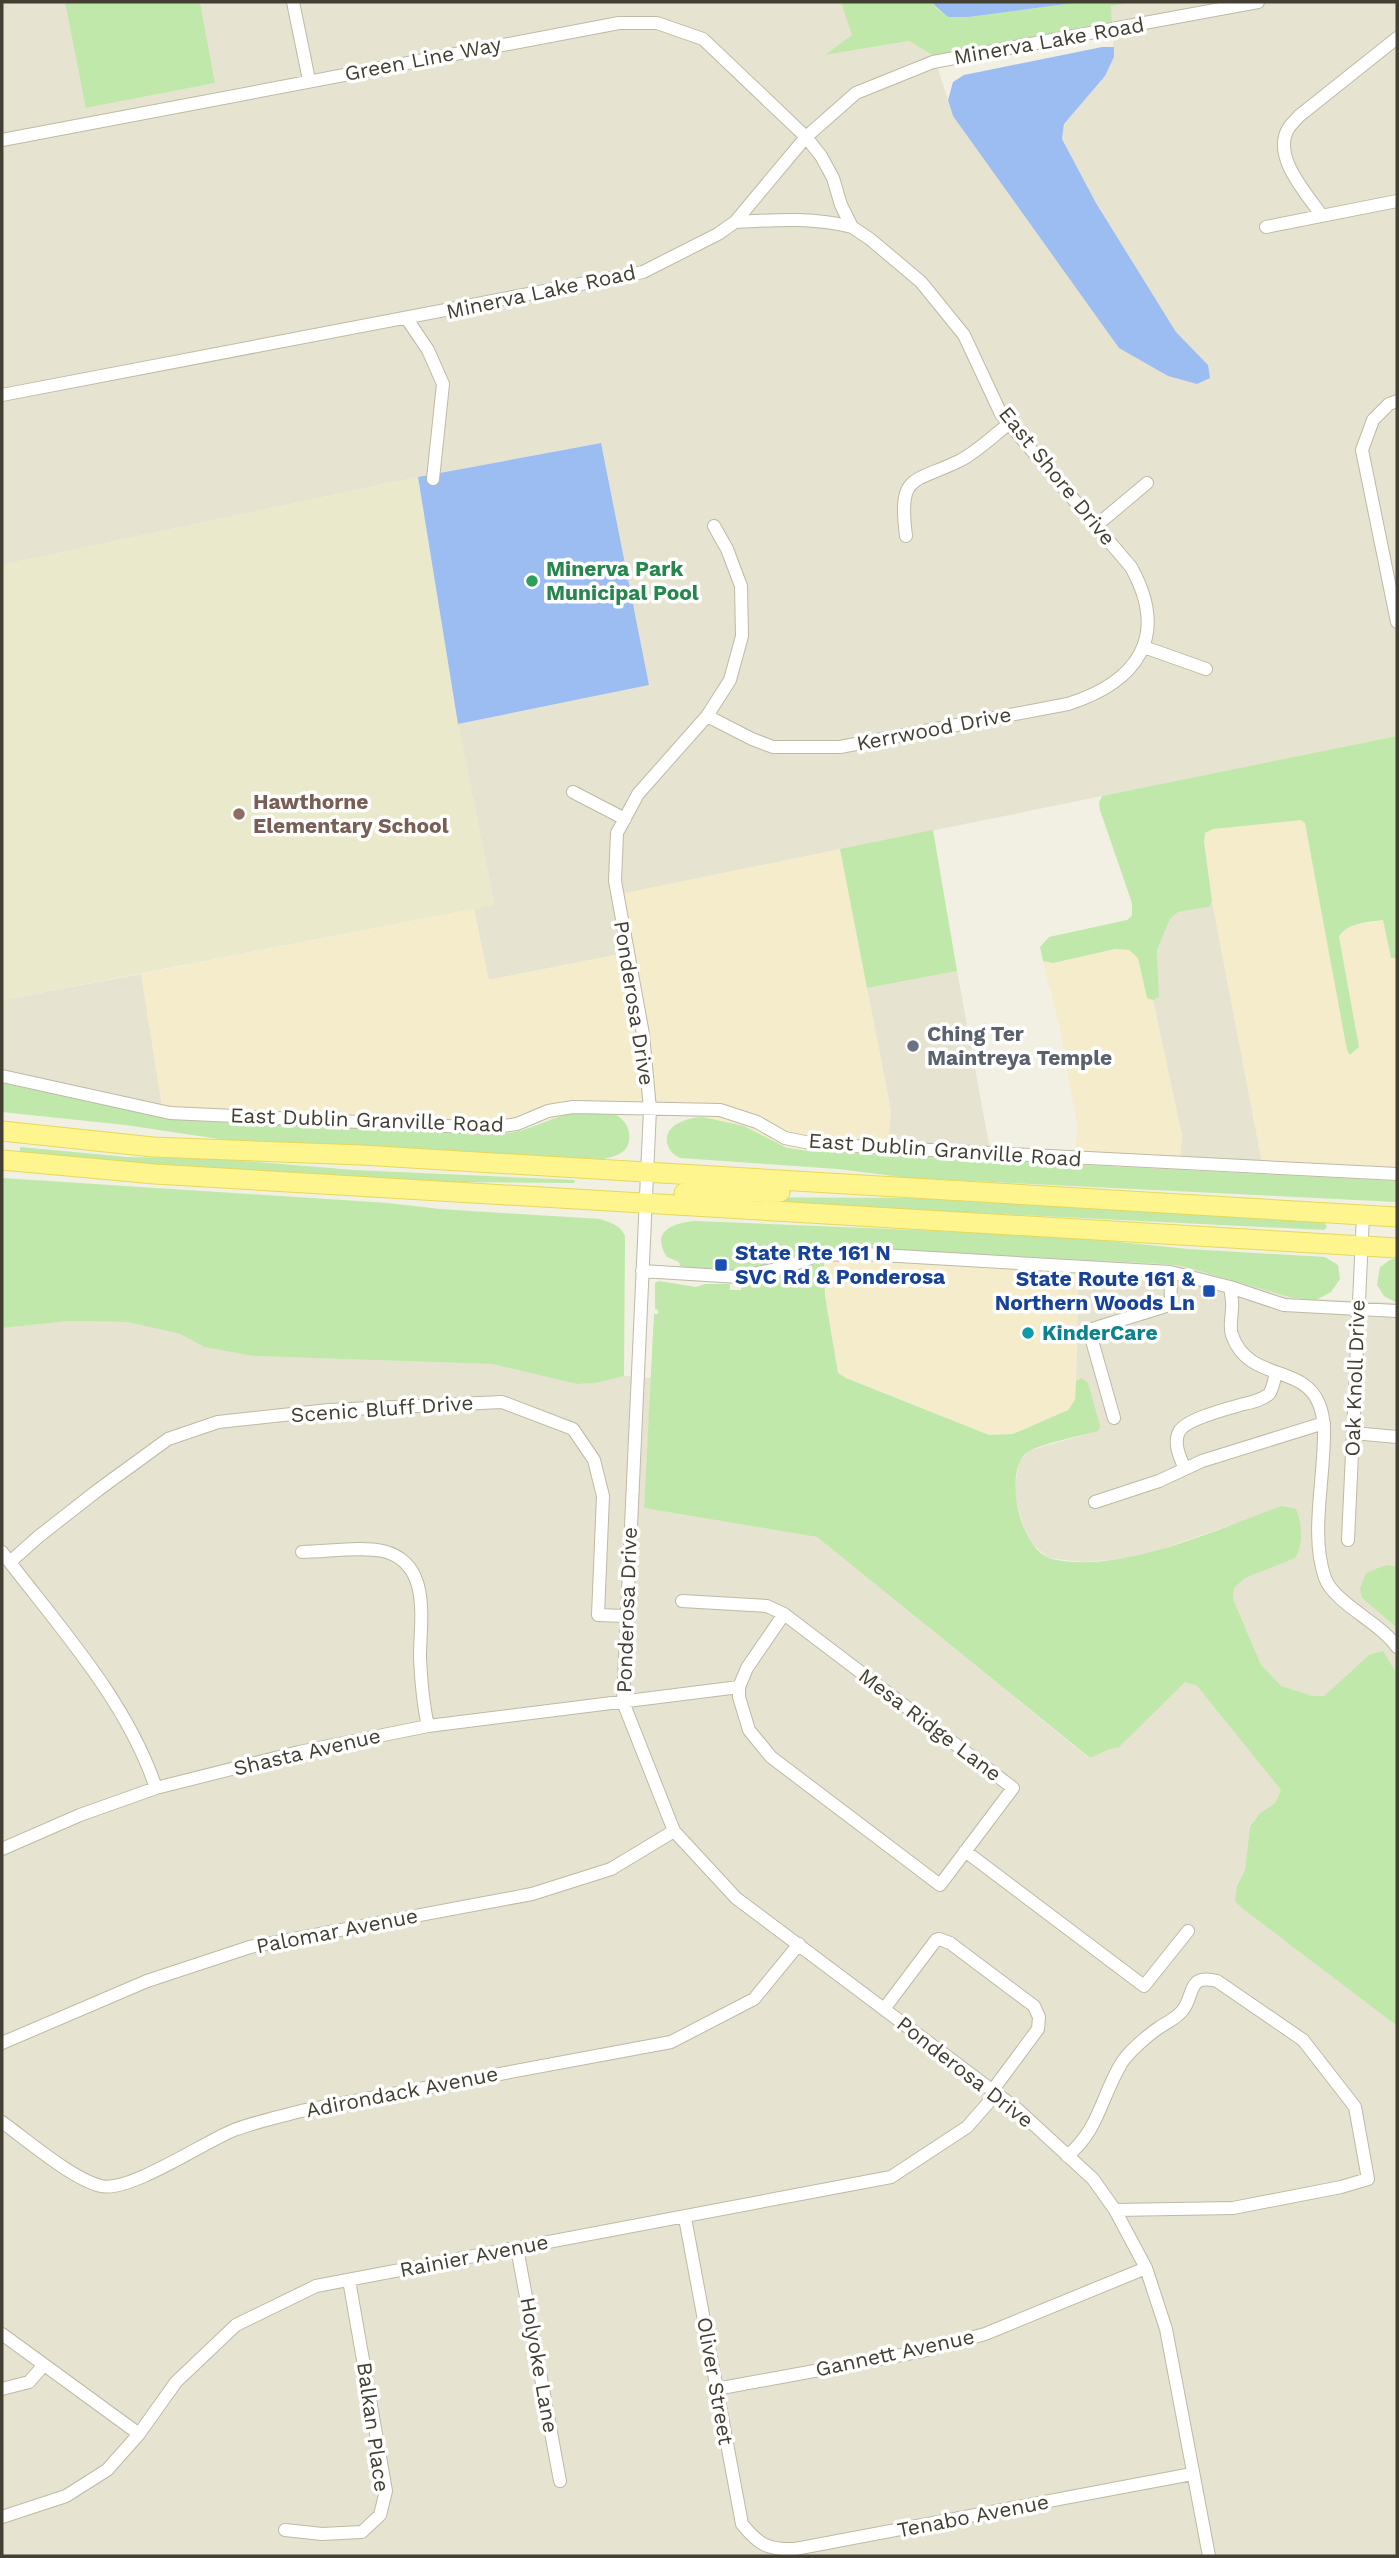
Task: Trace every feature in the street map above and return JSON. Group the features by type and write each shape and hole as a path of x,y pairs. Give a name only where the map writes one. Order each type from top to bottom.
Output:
{"main road":[{"name":"East Dublin Granville Road","path":"2,1131 131,1145 360,1155 1397,1217"},
{"path":"2,1143 102,1153 131,1145"},
{"path":"2,1160 155,1174 1397,1248"},
{"path":"359,1186 611,1188 647,1172"},
{"path":"647,1203 681,1194 897,1188"}],"street":[{"path":"293,2 309,80"},
{"name":"Minerva Lake Road","path":"2,395 643,272 718,234 735,222 806,137 856,93 933,62 1258,2"},
{"name":"Green Line Way","path":"2,140 619,23 657,23 703,39 806,137"},
{"path":"1322,216 1290,166 1284,148 1287,130 1299,116 1397,38"},
{"name":"East Shore Drive","path":"806,137 833,178 841,205 852,227"},
{"path":"1266,227 1397,201"},
{"name":"East Shore Drive","path":"735,222 797,219 827,221 852,227 921,282 964,335 1001,414 1132,568 1144,590 1148,614 1144,647"},
{"path":"407,319 428,350 443,384 433,479"},
{"path":"1397,401 1389,404 1373,419 1362,450 1397,622"},
{"path":"906,536 902,501 909,485 918,477 962,459 1010,424"},
{"path":"1097,525 1147,483"},
{"name":"Ponderosa Drive","path":"714,526 727,549 741,586 742,636 730,680 708,716 638,794 617,833 615,881 643,1034 649,1109 647,1203 625,1616 623,1702 674,1831 736,1898 1017,2109 1093,2179 1115,2210 1146,2268 1166,2329 1209,2556"},
{"path":"1144,647 1206,668"},
{"name":"Kerrwood Drive","path":"708,716 773,747 840,747 1096,695 1135,664 1144,647"},
{"path":"573,792 625,819"},
{"name":"East Dublin Granville Road","path":"2,1076 184,1114 488,1128 517,1124 548,1111 573,1107 720,1111 757,1122 785,1138 815,1144 1397,1174"},
{"name":"Oak Knoll Drive","path":"1348,1540 1363,1215"},
{"path":"642,1271 739,1277 786,1267 819,1255 864,1254 1170,1272 1230,1287 1284,1305 1397,1311"},
{"path":"1114,1418 1089,1330 1166,1306 1171,1300 1170,1272"},
{"path":"1230,1287 1231,1335 1244,1356 1264,1370 1304,1384 1319,1402 1324,1423 1318,1542 1326,1580 1348,1604 1390,1636 1397,1647"},
{"path":"1185,1469 1177,1441 1179,1431 1186,1425 1262,1399 1271,1392 1276,1373"},
{"name":"Scenic Bluff Drive","path":"6,1557 38,1537 168,1439 218,1422 330,1410 502,1402 573,1429 594,1460 603,1496 598,1615 625,1616"},
{"path":"1095,1502 1132,1492 1202,1461 1324,1423"},
{"path":"1353,1433 1397,1437"},
{"path":"302,1552 381,1550 397,1556 415,1575 422,1600 420,1657 428,1726"},
{"path":"6,1557 122,1712 149,1767 156,1788"},
{"name":"Mesa Ridge Lane","path":"682,1601 767,1606 784,1614 1013,1788 965,1851"},
{"path":"784,1614 747,1668 738,1697 749,1730 771,1757 940,1885 965,1851 1144,1986 1188,1931"},
{"name":"Shasta Avenue","path":"2,1849 80,1815 156,1788 299,1752 428,1726 739,1687"},
{"name":"Palomar Avenue","path":"2,2043 147,1981 250,1947 546,1890 611,1868 674,1831"},
{"name":"Rainier Avenue","path":"2,2517 66,2496 107,2470 139,2434 176,2382 236,2325 316,2286 891,2177 967,2127 1038,2029 1040,2017 1034,2006 950,1943 939,1938 884,2009"},
{"name":"Adirondack Avenue","path":"2,2122 72,2172 101,2186 116,2187 152,2172 230,2132 263,2121 671,2042 754,1998 799,1944"},
{"path":"1067,2156 1078,2147 1103,2107 1122,2062 1157,2028 1183,2011 1192,1986 1208,1979 1217,1981 1303,2040 1355,2107 1368,2179 1341,2187 1233,2208 1115,2210"},
{"name":"Oliver Street","path":"685,2218 742,2524 755,2539"},
{"name":"Holyoke Lane","path":"517,2248 560,2481"},
{"name":"Gannett Avenue","path":"716,2389 923,2351 972,2337 1146,2268"},
{"name":"Balkan Place","path":"285,2530 322,2534 362,2532 380,2515 386,2491 349,2280"},
{"path":"2,2334 139,2434"},
{"path":"2,2389 29,2382 43,2365"},
{"name":"Tenabo Avenue","path":"755,2539 774,2549 795,2549 1192,2474"}],"shaded area":[{"path":"2,2 65,2 87,108 215,83 200,2 841,2 853,35 826,55 910,41 934,56 953,116 1208,365 1176,332 1096,203 1062,139 1064,124 1105,76 1114,57 1111,6 1135,2 1397,2 1397,736 616,895 626,953 488,980 474,909 494,904 458,724 649,685 600,443 418,477 2,565"},
{"name":"Hawthorne Elementary School","path":"418,477 458,724 494,905 2,1000 2,565"},
{"path":"1291,820 1305,823 1350,1055 1359,1047 1339,937 1342,931 1350,926 1383,920 1391,958 1397,958 1397,1181 1264,1174 1212,901 1204,842 1205,833 1213,829"},
{"path":"840,849 891,1111 887,1154 787,1148 744,1126 702,1117 612,1112 546,1120 505,1134 482,1135 164,1118 141,974 474,909 489,980 625,953 616,895"},
{"path":"1212,901 1262,1161 1180,1156 1182,1136 1153,1000 1159,996 1157,950 1170,919 1178,912 1209,907"},
{"path":"1115,949 1129,950 1138,958 1147,998 1153,1000 1182,1136 1179,1170 1075,1164 1077,1124 1059,1024 1043,961 1053,963"},
{"path":"957,971 992,1160 887,1154 891,1111 867,988"},
{"path":"141,974 164,1118 2,1083 2,1000"},
{"path":"824,1248 1079,1259 1075,1401 1068,1410 1013,1434 989,1435 838,1374 825,1296"},
{"path":"1079,1259 1182,1266 1293,1298 1397,1303 1397,1566 1386,1565 1362,1598 1397,1628 1397,1674 1383,1652 1369,1655 1324,1696 1313,1696 1280,1686 1261,1665 1233,1599 1234,1588 1245,1578 1295,1557 1282,1507 1136,1558 1083,1562 1048,1558 1027,1539 1014,1493 1019,1462 1028,1451 1097,1431 1082,1378 1076,1381"},
{"path":"69,1321 128,1322 180,1334 204,1347 253,1356 492,1364 577,1384 596,1383 624,1376 651,1378 644,1508 817,1537 1089,1758 1110,1749 1185,1682 1197,1686 1281,1790 1275,1803 1260,1813 1250,1825 1245,1870 1237,1886 1243,1909 1397,2026 1397,2556 2,2556 2,1328"}],"green space":[{"path":"65,2 200,2 215,83 86,108"},
{"path":"841,2 933,2 935,7 948,17 969,17 1081,2 1135,2 1111,6 1112,22 934,56 909,41 825,55 852,35"},
{"path":"1397,736 1397,958 1391,958 1383,920 1352,926 1339,937 1359,1047 1350,1055 1305,823 1301,820 1213,829 1205,833 1212,901 1209,907 1178,912 1170,919 1157,950 1159,997 1153,1000 1147,998 1138,958 1129,950 1115,949 1053,963 1043,961 1040,947 1049,937 1127,920 1132,916 1132,903 1100,810 1102,796"},
{"path":"933,830 957,971 867,988 840,849"},
{"path":"2,1083 164,1118 482,1135 520,1131 576,1112 606,1111 618,1116 627,1126 629,1139 622,1152 603,1159 438,1154 233,1141 125,1125 2,1112"},
{"path":"702,1117 744,1126 787,1148 810,1151 1397,1181 1397,1202 909,1178 838,1169 676,1156 668,1146 668,1133 671,1128 682,1121"},
{"path":"20,1147 127,1157 219,1159 354,1170 575,1180 574,1183 357,1181 20,1154"},
{"path":"2,1178 600,1219 618,1227 625,1236 624,1376 596,1383 577,1384 492,1364 253,1356 204,1347 180,1334 128,1322 69,1321 2,1328"},
{"path":"716,1197 911,1198 1300,1218 1325,1223 1327,1227 1324,1230 716,1200"},
{"path":"695,1221 1059,1236 1188,1249 1325,1257 1338,1265 1340,1279 1331,1292 1316,1300 1293,1298 1182,1266 844,1247 807,1252 743,1270 680,1266 679,1262 667,1257 662,1248 663,1235 672,1226"},
{"path":"1397,1258 1397,1303 1384,1296 1377,1285 1380,1267"},
{"path":"824,1262 825,1296 838,1373 846,1378 989,1435 1013,1434 1068,1410 1075,1400 1076,1381 1082,1378 1088,1383 1100,1426 1098,1431 1031,1450 1019,1463 1016,1477 1018,1511 1024,1527 1031,1542 1041,1553 1052,1559 1107,1561 1138,1555 1199,1537 1282,1506 1296,1509 1301,1534 1295,1558 1245,1578 1234,1588 1233,1599 1261,1665 1281,1686 1313,1696 1324,1696 1369,1655 1383,1651 1397,1674 1397,2026 1235,1901 1237,1886 1245,1870 1250,1826 1260,1813 1275,1803 1281,1790 1197,1686 1185,1682 1119,1747 1090,1758 817,1537 644,1508 654,1314 658,1314 655,1309 655,1283 659,1281 696,1287 705,1284 730,1284 730,1290 741,1290 741,1284 773,1279"},
{"path":"1386,1565 1397,1566 1397,1628 1362,1598 1360,1589 1366,1573"}],"water":[{"path":"933,2 1081,2 969,17 948,17"},
{"path":"1102,47 1114,47 1114,57 1105,76 1064,124 1062,139 1096,203 1176,332 1208,365 1210,378 1197,384 1168,376 1119,348 953,116 948,100 953,82 964,75"},
{"name":"Minerva Park Municipal Pool","path":"601,443 649,685 458,724 418,477"}],"place":[{"name":"Minerva Park Municipal Pool","path":"532,581"},
{"name":"Hawthorne Elementary School","path":"239,814"},
{"name":"Ching Ter Maintreya Temple","path":"913,1046"},
{"name":"State Rte 161 N SVC Rd & Ponderosa","path":"721,1265"},
{"name":"State Route 161 & Northern Woods Ln","path":"1209,1291"},
{"name":"KinderCare","path":"1028,1333"}]}
